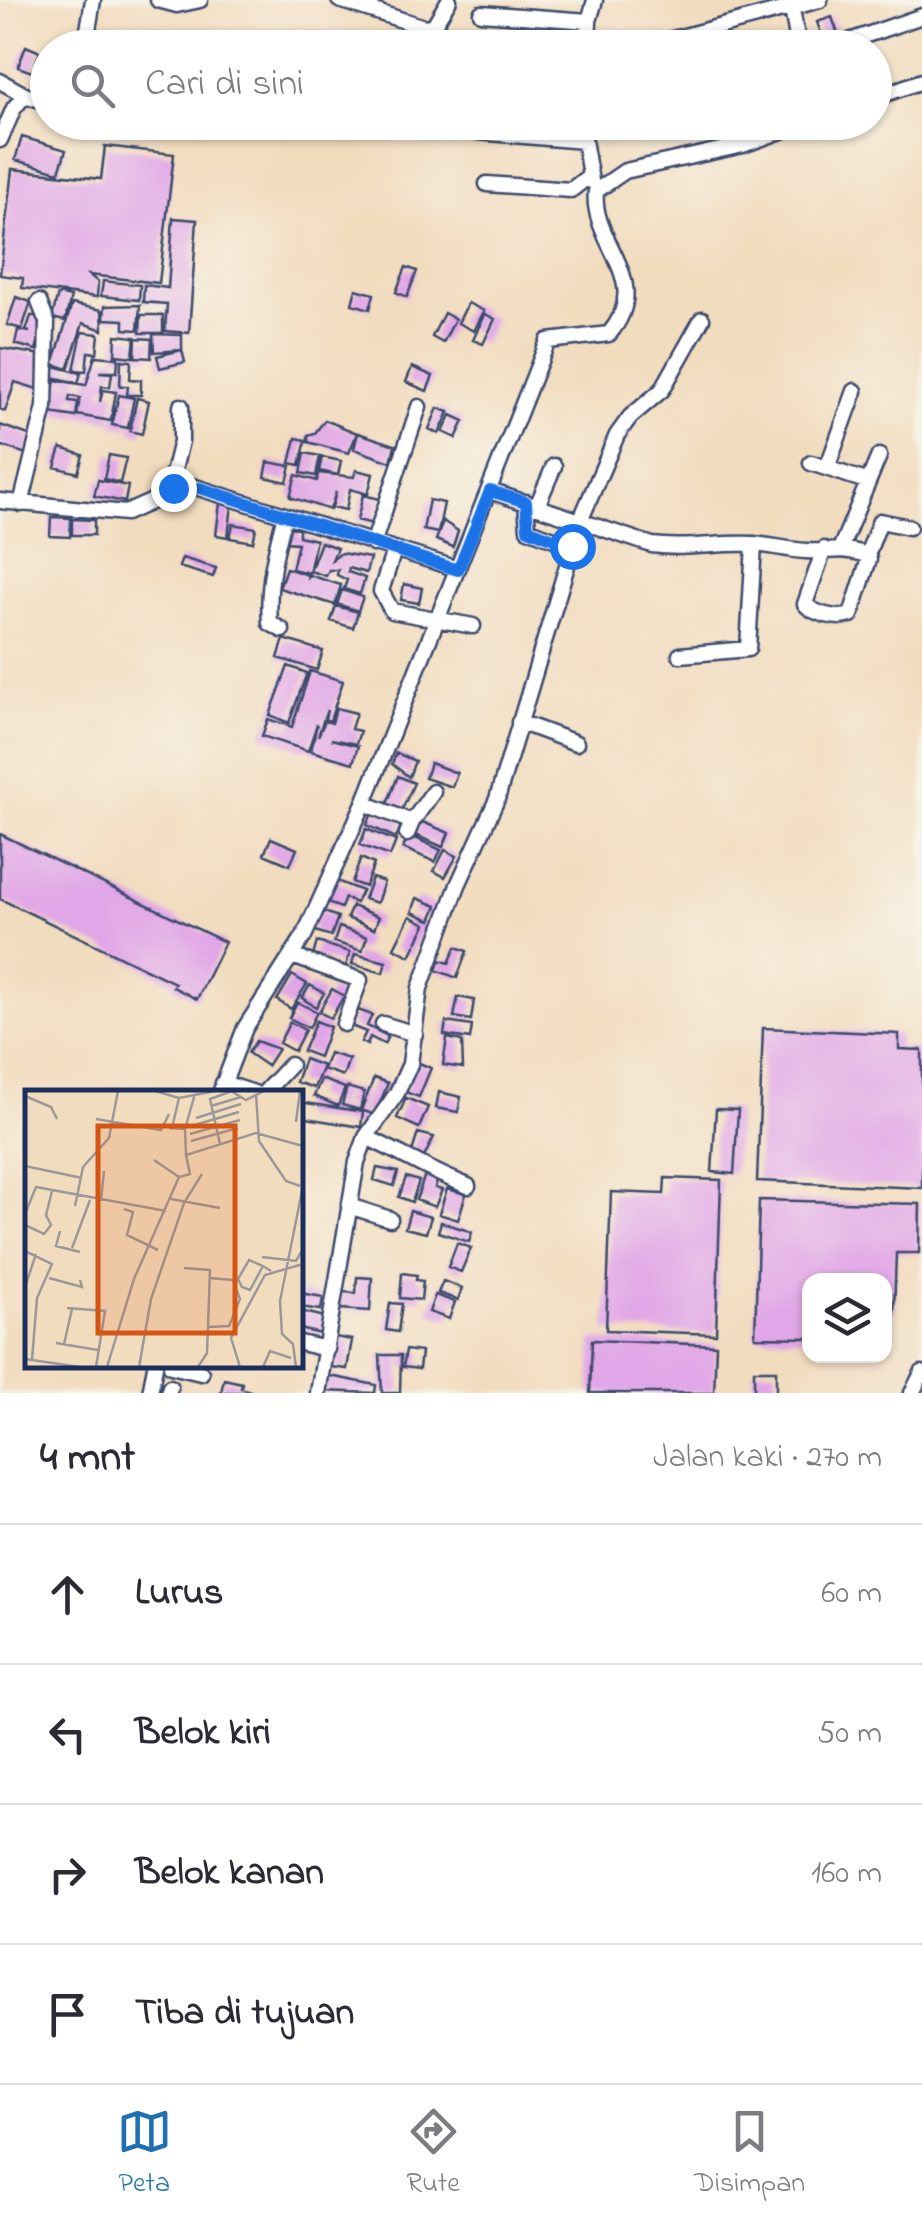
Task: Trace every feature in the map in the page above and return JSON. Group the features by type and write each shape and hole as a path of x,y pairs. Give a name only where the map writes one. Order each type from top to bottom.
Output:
{"street":[{"path":"88,30 93,0"},
{"path":"158,0 177,5 200,0"},
{"path":"338,0 424,26 434,24 449,0"},
{"path":"589,30 595,0"},
{"path":"702,30 820,0"},
{"path":"792,4 797,30"},
{"path":"481,12 499,7 589,21"},
{"path":"881,30 922,16"},
{"path":"0,81 30,97"},
{"path":"892,92 922,81"},
{"path":"0,140 25,95"},
{"path":"222,1088 245,1028 292,956 364,803 548,342 609,334 624,304 617,252 595,217 596,191 589,176 584,140"},
{"path":"596,191 624,171 757,140"},
{"path":"487,184 571,190 589,176"},
{"path":"21,504 45,407 47,316 39,302"},
{"path":"318,1393 349,1206 366,1136 397,1092 410,1064 424,973 497,798 581,519 618,435 630,418 662,390 702,319"},
{"path":"826,468 855,391"},
{"path":"169,490 181,441 181,406"},
{"path":"373,544 419,407"},
{"path":"841,547 879,456"},
{"path":"811,462 866,482"},
{"path":"554,466 531,504 528,529 572,546"},
{"path":"0,501 126,512 169,490 189,485 458,570"},
{"path":"490,491 581,519 627,539 679,549 754,544 800,551 841,547 867,555 870,559 851,615 839,617 805,604 824,549"},
{"path":"282,630 270,623 269,606 270,577 285,516"},
{"path":"867,555 880,520 909,527"},
{"path":"680,655 748,648 754,544"},
{"path":"394,550 381,591 392,612 473,626"},
{"path":"519,722 576,744"},
{"path":"364,803 409,828 434,792"},
{"path":"292,956 360,980 344,1024"},
{"path":"383,1024 416,1034"},
{"path":"267,1090 290,1064"},
{"path":"366,1136 403,1154 413,1164 468,1186"},
{"path":"349,1206 390,1219"},
{"path":"302,1343 327,1349"},
{"path":"150,1393 155,1368"},
{"path":"181,1368 201,1372"},
{"path":"912,1393 921,1375"}],"building":[{"path":"832,17 837,30 820,30 817,22"},
{"path":"26,46 30,48 30,71 18,67"},
{"path":"22,137 66,150 59,172 15,160"},
{"path":"105,146 174,154 159,283 89,275 98,282 97,297 22,288 23,278 0,275 12,169 101,179"},
{"path":"173,218 197,220 189,333 165,331 167,304 143,302 144,285 168,288"},
{"path":"406,267 417,271 407,297 396,292"},
{"path":"103,281 140,285 139,300 101,296"},
{"path":"356,289 374,294 370,309 352,304"},
{"path":"58,294 71,297 65,321 52,318"},
{"path":"16,297 31,302 22,329 7,325"},
{"path":"468,303 484,311 474,331 458,323"},
{"path":"72,304 102,310 103,330 83,323 68,369 53,364"},
{"path":"140,305 138,330 124,329 124,320 104,319 105,306"},
{"path":"444,313 455,319 443,343 432,337"},
{"path":"485,314 495,319 483,344 473,340"},
{"path":"141,315 163,315 163,333 140,333"},
{"path":"31,316 45,316 36,350 15,344 18,330 30,332 26,331"},
{"path":"82,332 99,334 97,353 88,352 86,371 74,370"},
{"path":"153,334 182,335 182,350 154,352"},
{"path":"116,335 135,337 133,357 115,355"},
{"path":"136,338 152,339 151,358 135,357"},
{"path":"0,348 42,355 41,390 15,382 5,411 0,409"},
{"path":"182,350 185,362 160,368 157,356"},
{"path":"95,356 118,358 117,372 99,372 112,373 110,387 102,386 100,402 103,390 116,392 111,421 77,415 80,398 70,396 69,401 78,402 76,417 50,413 55,380 86,385"},
{"path":"121,360 131,361 130,379 141,380 141,395 127,395 128,386 120,386"},
{"path":"50,365 81,373 78,383 48,376"},
{"path":"412,367 433,376 427,391 406,382"},
{"path":"119,395 134,398 128,428 112,425"},
{"path":"137,398 149,401 142,434 130,431"},
{"path":"438,408 449,412 439,434 429,429"},
{"path":"451,415 464,421 456,438 443,432"},
{"path":"325,420 357,433 349,453 308,442 308,435 315,433"},
{"path":"0,425 32,436 26,454 0,445"},
{"path":"358,433 395,445 391,462 354,449"},
{"path":"296,438 306,440 300,465 290,463"},
{"path":"61,448 83,455 78,473 55,467"},
{"path":"305,453 320,456 316,476 301,473"},
{"path":"109,455 126,458 120,483 104,479"},
{"path":"322,457 341,461 338,475 319,471"},
{"path":"268,462 291,466 287,482 265,477"},
{"path":"356,470 373,474 368,494 350,489 346,510 332,507 336,492 330,510 290,497 296,475 317,481 318,473 354,477"},
{"path":"98,480 128,486 125,502 94,496"},
{"path":"363,495 380,499 373,524 357,520"},
{"path":"429,500 444,503 438,533 423,530"},
{"path":"220,503 232,505 228,537 216,535"},
{"path":"51,517 71,518 70,537 50,536"},
{"path":"72,519 94,520 94,535 72,535"},
{"path":"443,521 458,531 453,547 436,540"},
{"path":"233,524 256,528 253,542 230,538"},
{"path":"286,527 299,528 299,536 316,540 309,573 292,569 298,543 284,542"},
{"path":"321,542 337,548 332,560 341,553 370,558 366,573 349,568 348,572 365,578 360,594 344,589 347,580 337,575 338,570 329,570 326,576 310,571"},
{"path":"182,558 216,568 213,577 179,567"},
{"path":"286,568 308,575 307,579 309,575 341,585 335,605 279,588"},
{"path":"404,584 422,588 419,603 401,600"},
{"path":"342,590 363,597 358,611 337,604"},
{"path":"336,606 358,612 353,628 331,621"},
{"path":"284,639 323,651 317,670 278,658"},
{"path":"288,666 307,673 289,723 270,715"},
{"path":"310,671 343,681 330,721 325,719 327,710 318,736 325,721 332,723 336,708 356,713 351,729 360,731 356,744 331,739 358,746 353,763 311,751 317,724 308,751 262,736 268,719 292,727"},
{"path":"396,753 415,761 409,777 392,764"},
{"path":"430,763 457,773 452,787 425,778"},
{"path":"398,776 414,783 402,810 387,804"},
{"path":"374,809 403,821 396,838 367,825"},
{"path":"420,821 449,833 443,847 415,835"},
{"path":"366,829 396,841 390,856 360,845"},
{"path":"0,834 225,942 197,999 173,987 175,983 0,899"},
{"path":"409,835 441,850 435,862 403,848"},
{"path":"271,838 297,849 290,865 264,854"},
{"path":"445,850 457,856 445,877 434,871"},
{"path":"361,858 374,864 365,887 352,882"},
{"path":"372,878 384,882 377,903 364,899"},
{"path":"334,880 362,891 356,903 345,898 341,908 325,902"},
{"path":"417,898 437,906 431,920 412,912"},
{"path":"352,906 379,917 374,929 347,918"},
{"path":"319,910 338,917 331,936 312,930"},
{"path":"410,916 426,924 410,956 394,948"},
{"path":"339,927 367,937 362,951 334,942"},
{"path":"317,942 350,952 346,966 313,956"},
{"path":"456,947 467,951 457,978 436,970 440,960 449,963"},
{"path":"355,954 386,962 383,973 352,964"},
{"path":"292,975 307,984 291,1009 277,1000"},
{"path":"310,985 324,993 316,1007 302,998"},
{"path":"332,989 344,996 331,1018 319,1012"},
{"path":"458,997 474,1000 471,1020 454,1017"},
{"path":"297,1002 317,1012 309,1028 289,1018"},
{"path":"358,1010 372,1015 367,1026 388,1036 384,1044 370,1037 367,1045 361,1042 366,1032 351,1026"},
{"path":"316,1021 330,1027 319,1057 303,1051"},
{"path":"290,1022 305,1030 294,1051 279,1043"},
{"path":"446,1022 472,1026 470,1039 444,1035"},
{"path":"763,1028 899,1034 899,1049 922,1050 922,1188 757,1181"},
{"path":"447,1038 462,1041 463,1068 443,1065"},
{"path":"256,1041 278,1049 267,1066 248,1053"},
{"path":"329,1053 349,1059 343,1076 323,1069"},
{"path":"304,1059 323,1066 314,1088 296,1082"},
{"path":"417,1062 431,1068 419,1097 405,1092"},
{"path":"374,1078 388,1083 375,1115 361,1110"},
{"path":"321,1079 345,1088 338,1106 314,1096"},
{"path":"347,1087 364,1092 360,1110 342,1105"},
{"path":"439,1092 461,1097 458,1112 436,1108"},
{"path":"406,1098 428,1107 419,1128 397,1118"},
{"path":"302,1102 363,1112 361,1127 302,1117"},
{"path":"716,1109 738,1110 734,1174 712,1172"},
{"path":"418,1133 434,1137 423,1159 411,1155"},
{"path":"377,1168 398,1172 394,1186 374,1180"},
{"path":"426,1172 439,1177 435,1188 442,1190 435,1207 416,1200"},
{"path":"406,1177 419,1181 412,1202 399,1197"},
{"path":"665,1178 721,1180 716,1334 606,1330 611,1192 664,1194"},
{"path":"447,1189 466,1194 458,1220 439,1214"},
{"path":"759,1200 920,1204 919,1253 896,1253 894,1313 892,1273 802,1273 802,1338 755,1337"},
{"path":"410,1211 431,1217 426,1233 405,1228"},
{"path":"441,1222 472,1232 469,1242 438,1232"},
{"path":"457,1243 471,1248 461,1272 448,1267"},
{"path":"402,1273 417,1275 416,1280 423,1281 421,1300 400,1298"},
{"path":"357,1277 372,1278 370,1311 340,1309 342,1292 356,1293"},
{"path":"443,1281 462,1288 458,1300 438,1293"},
{"path":"302,1293 323,1297 321,1310 302,1307"},
{"path":"435,1295 455,1302 449,1319 429,1312"},
{"path":"390,1303 402,1304 398,1332 386,1330"},
{"path":"302,1311 325,1317 321,1334 302,1329"},
{"path":"335,1337 352,1340 347,1369 330,1367"},
{"path":"592,1340 716,1345 714,1393 590,1393"},
{"path":"406,1350 421,1352 419,1369 403,1367"},
{"path":"380,1355 401,1355 400,1393 382,1393"},
{"path":"754,1370 776,1370 776,1393 754,1393"},
{"path":"325,1375 376,1385 375,1393 322,1391"},
{"path":"224,1379 242,1383 241,1388 256,1393 221,1392"}],"route":[{"path":"173,488 200,488 458,570 490,491 526,502 528,529 572,546"}]}
